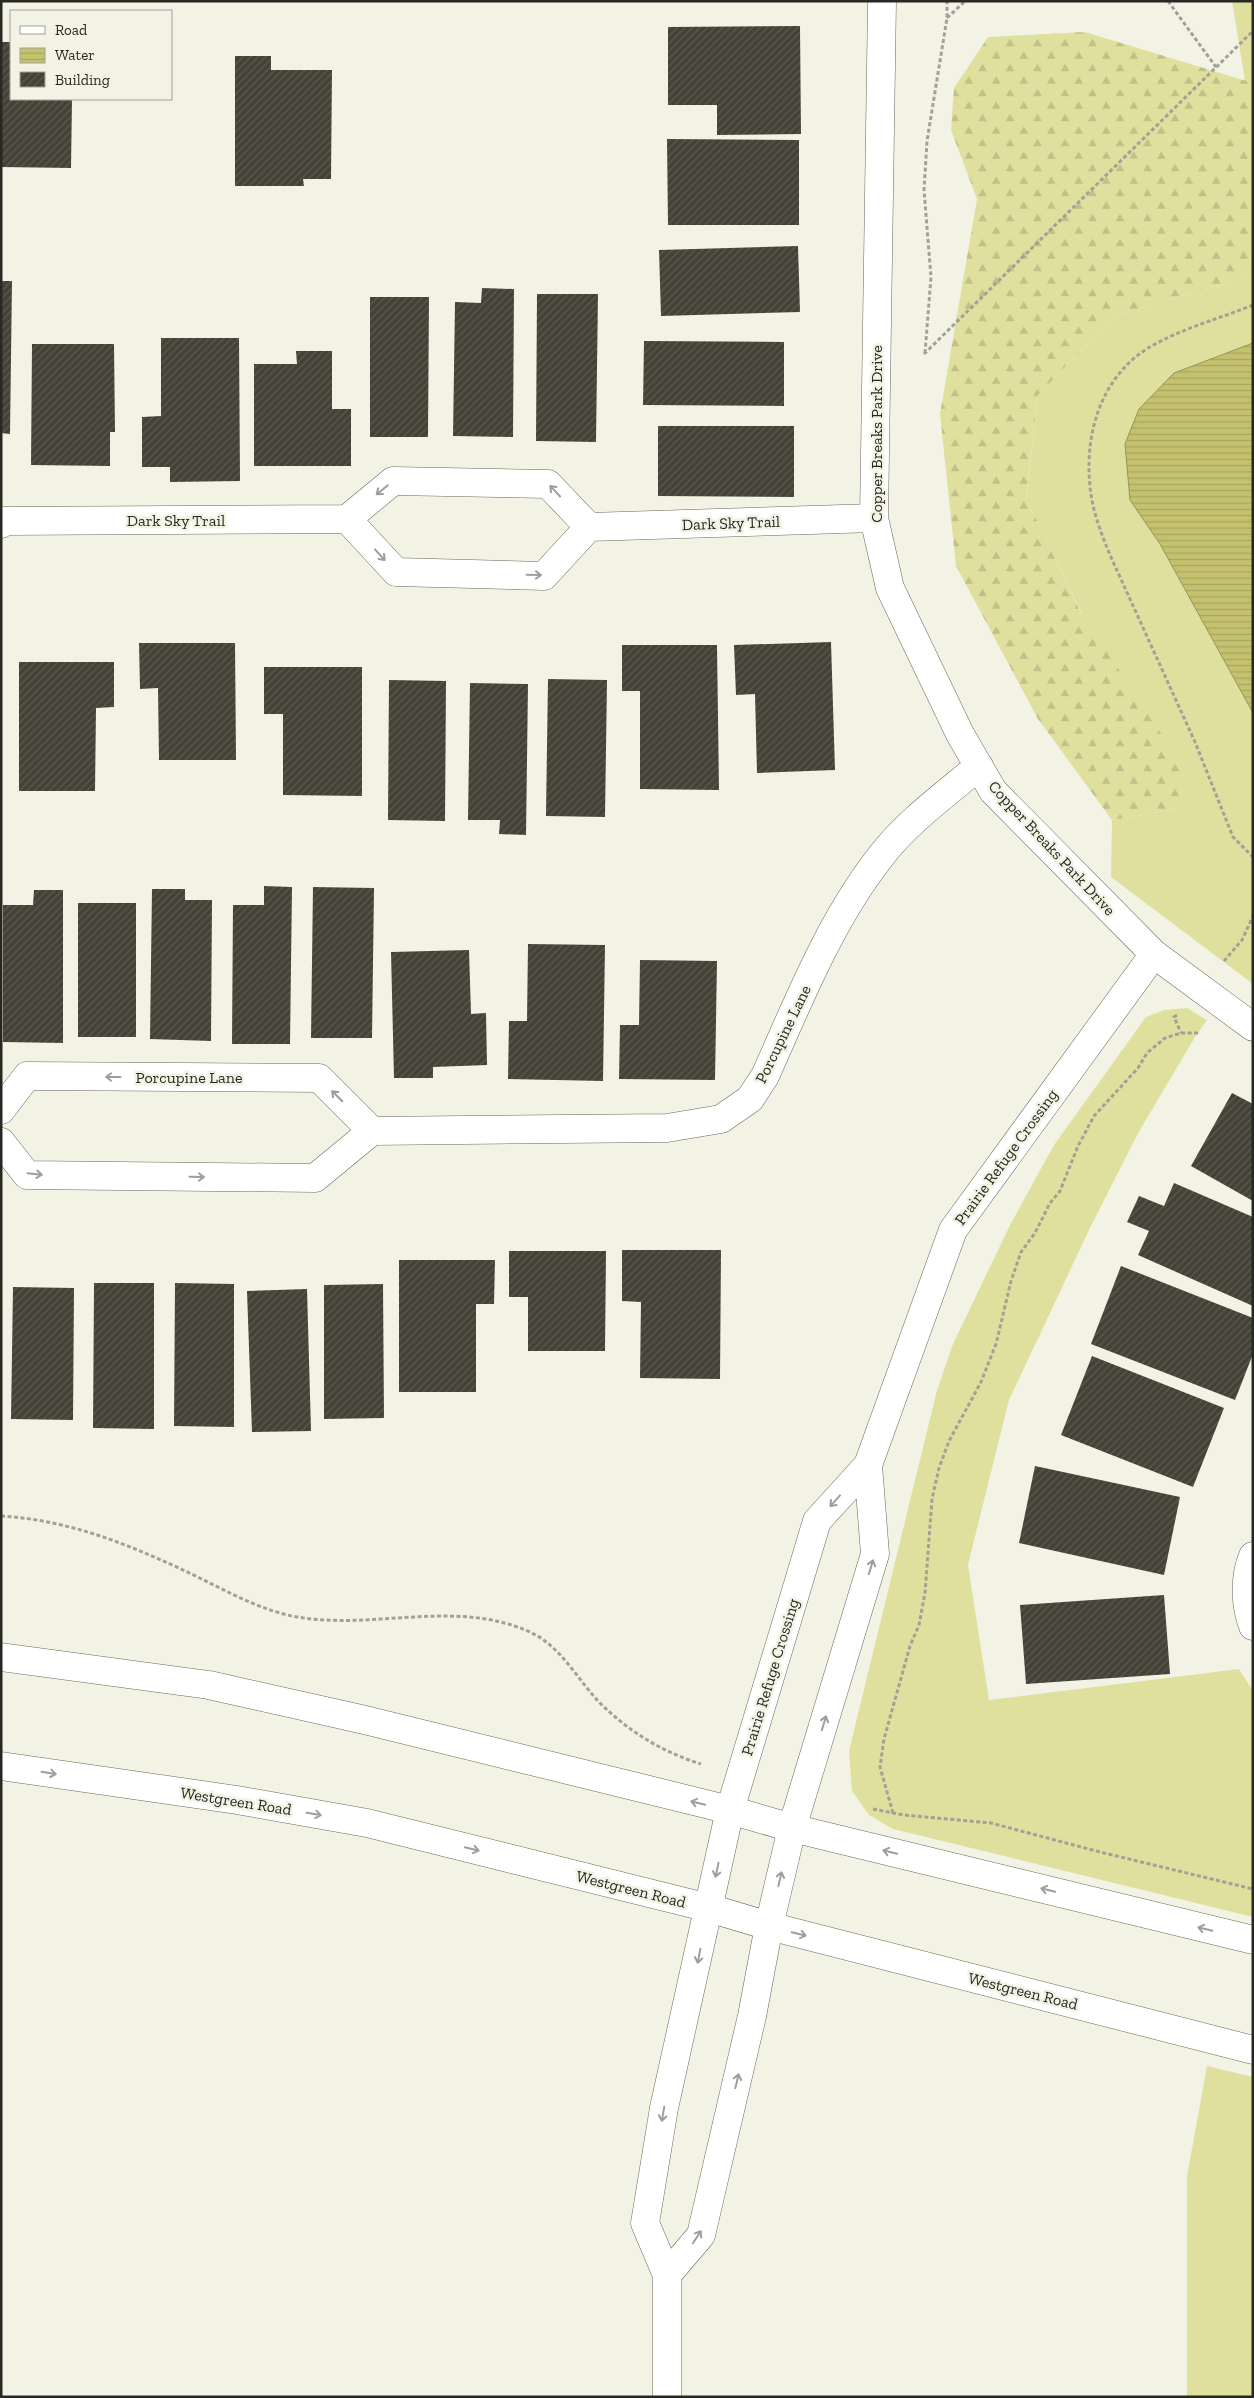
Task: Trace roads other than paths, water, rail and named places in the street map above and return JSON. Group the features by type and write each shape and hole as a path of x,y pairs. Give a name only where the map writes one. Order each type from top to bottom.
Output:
{"street":[{"name":"Copper Breaks Park Drive","path":"882,1 874,518 890,588 960,734 993,791 1154,954 1253,1027"},
{"path":"393,482 548,484 589,527 544,576 396,572 347,519 393,482"},
{"name":"Dark Sky Trail","path":"589,527 874,518"},
{"name":"Dark Sky Trail","path":"2,521 347,519"},
{"name":"Porcupine Lane","path":"1,1110 27,1076 319,1078 372,1131 667,1128 721,1119 750,1099 765,1076 837,919 882,855 927,809 979,766"},
{"name":"Prairie Refuge Crossing","path":"868,1465 875,1554 792,1828 769,1926 752,2016 701,2235 666,2275 645,2223 664,2108 730,1810 817,1521 868,1465 953,1230 1154,954"},
{"path":"1,1142 27,1174 316,1178 372,1131"},
{"path":"1253,1556 1246,1593 1249,1616 1253,1626"},
{"path":"1,1657 208,1685 365,1720 730,1810 792,1828 1253,1940"},
{"name":"Westgreen Road","path":"1,1766 237,1800 367,1823 709,1908 769,1926 1253,2050"},
{"path":"666,2275 667,2397"}],"water":[{"path":"1253,343 1253,713 1160,544 1130,500 1125,444 1139,409 1174,373"}]}
